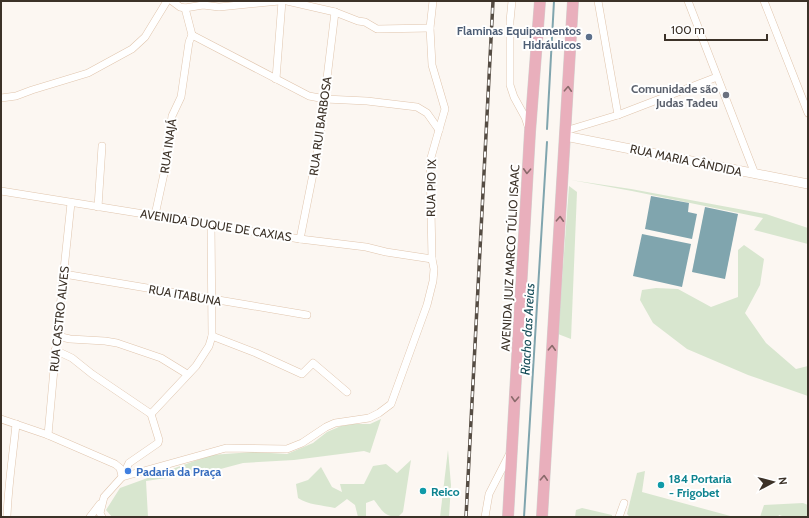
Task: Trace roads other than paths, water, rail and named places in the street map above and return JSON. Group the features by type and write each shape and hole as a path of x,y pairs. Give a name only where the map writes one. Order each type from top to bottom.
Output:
{"main road":[{"name":"AVENIDA JUIZ MARCO TÚLIO ISAAC","path":"508,517 530,132 540,1"},
{"path":"542,517 573,1"}],"street":[{"path":"1,98 24,94 32,90 88,73 132,49 145,37 167,1"},
{"path":"172,1 180,7 185,8 203,5 219,7 279,1"},
{"path":"276,79 282,1"},
{"path":"287,1 335,12 358,21 366,22 377,29 430,28"},
{"name":"RUA PIO IX","path":"122,477 226,448 287,449 302,443 326,427 335,423 369,418 391,404 427,305 434,275 432,259 430,162 445,109 432,65 430,28 433,1"},
{"path":"512,1 510,21 510,85 514,97 525,117 530,132"},
{"path":"598,1 618,115"},
{"path":"688,1 755,174"},
{"path":"764,1 808,112"},
{"name":"RUA INAJÁ","path":"154,215 165,169 172,116 181,96 192,35 185,8"},
{"name":"RUA RUI BARBOSA","path":"300,238 319,144 335,12"},
{"path":"192,35 309,96 325,99 367,101 417,107 427,112 439,130"},
{"path":"565,134 577,128 618,115 717,77"},
{"path":"577,128 577,138"},
{"name":"RUA MARIA CÂNDIDA","path":"565,134 577,138 808,184"},
{"path":"98,207 102,146"},
{"name":"AVENIDA DUQUE DE CAXIAS","path":"1,191 71,203 366,247 432,259"},
{"name":"RUA CASTRO ALVES","path":"48,435 55,350 71,203"},
{"path":"151,414 196,366 209,346 212,336 210,299 211,224"},
{"name":"RUA ITABUNA","path":"64,274 307,315"},
{"path":"57,336 70,339 105,341 117,344 161,358 187,374"},
{"path":"212,336 256,353 302,374 313,364 347,392"},
{"path":"55,350 72,358 92,374 151,414 159,440 158,443 129,463 122,477 104,497 90,517"},
{"path":"1,419 48,435 115,464 120,468 122,477"},
{"path":"7,517 4,498 11,478 16,424"},
{"path":"485,517 488,494 512,447"},
{"path":"102,517 100,513 104,497"},
{"path":"619,517 624,503"}],"water":[{"path":"651,196 689,203 688,212 697,214 692,239 645,229"},
{"path":"705,207 738,214 725,279 692,272"},
{"path":"642,234 691,244 682,287 633,276"}],"waterway":[{"name":"Riacho das Areias","path":"547,129 554,1"},
{"name":"Riacho das Areias","path":"524,517 547,142"}],"railway":[{"path":"466,517 493,1"}],"place":[{"name":"Flaminas Equipamentos Hidráulicos","path":"589,37"},
{"name":"Comunidade são Judas Tadeu","path":"726,95"},
{"name":"Padaria da Praça","path":"128,471"},
{"name":"184 Portaria - Frigobet","path":"661,485"},
{"name":"Reico","path":"423,491"}]}
